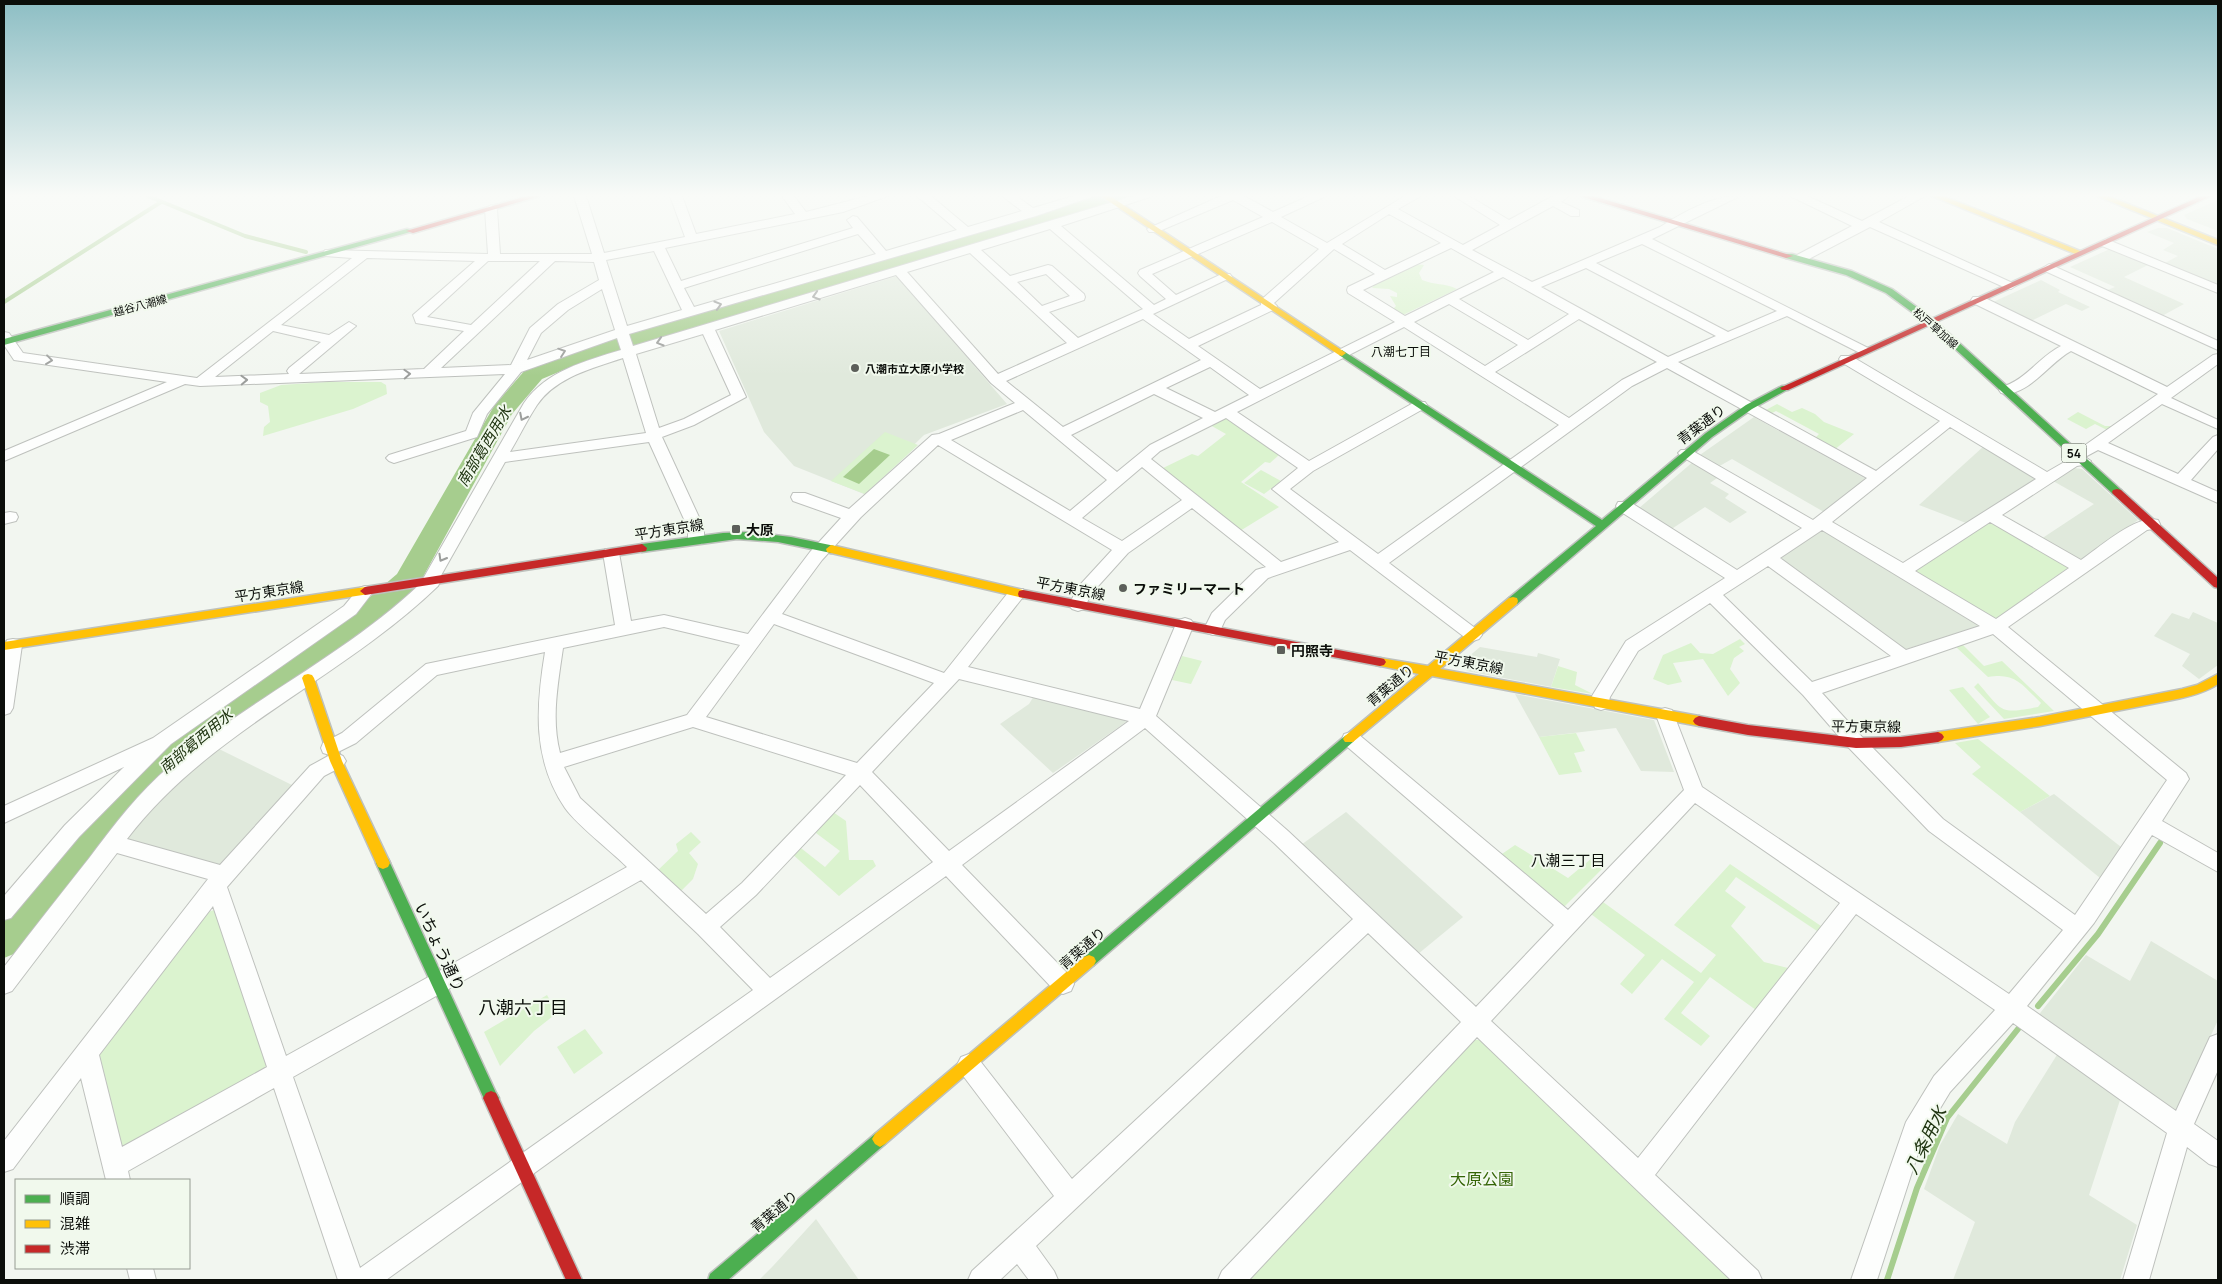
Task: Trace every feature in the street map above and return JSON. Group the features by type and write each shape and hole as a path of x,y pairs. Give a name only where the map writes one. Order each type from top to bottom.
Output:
{"street":[{"name":"越谷八潮線","path":"5,340 318,256"},
{"path":"200,382 362,256"},
{"path":"421,256 599,258 610,256"},
{"path":"662,256 690,313"},
{"path":"677,286 775,256"},
{"path":"791,256 807,278"},
{"path":"5,340 20,356 200,382 516,369 621,333 884,256"},
{"path":"4,984 134,815 175,773 215,741 308,678 410,603 427,583 501,458 531,403 547,383 627,350 950,256"},
{"path":"980,256 1076,344"},
{"path":"1087,256 1148,312 1188,345 1259,395"},
{"path":"1174,300 1144,273 1185,256"},
{"path":"1193,256 1602,525"},
{"path":"1188,345 1268,305 1320,256"},
{"path":"1349,256 1385,275"},
{"path":"1432,256 1354,290 1570,425"},
{"path":"1475,256 1878,478"},
{"path":"1531,287 1603,256"},
{"path":"1675,256 1865,350"},
{"name":"松戸草加線","path":"1794,256 1849,273 1889,291 1930,321 2218,584"},
{"path":"1801,258 1805,256"},
{"path":"1941,256 2011,285"},
{"name":"青葉通り","path":"716,1280 1258,816 1709,435 1749,407 1846,359 2075,256"},
{"path":"2137,256 2218,289"},
{"path":"474,329 420,320 420,315 489,257"},
{"path":"427,373 551,258"},
{"path":"599,258 654,436 696,528 696,540"},
{"path":"1586,263 1728,337"},
{"path":"2049,268 2218,346"},
{"path":"1007,281 1048,269 1079,298 1040,311"},
{"path":"899,271 996,380 1117,480"},
{"path":"1071,519 1156,448 1503,272"},
{"path":"996,380 1226,277"},
{"path":"394,458 472,434 480,413 516,369 536,331 546,320 563,307 606,282"},
{"path":"1450,299 1528,346"},
{"path":"1978,300 2072,345 2218,425"},
{"path":"1377,563 1627,383 1667,362 1788,311"},
{"path":"1486,372 1579,314"},
{"path":"294,371 349,326"},
{"path":"272,327 332,340"},
{"path":"501,458 654,436 689,422 738,397 707,328"},
{"path":"2006,390 2017,388 2055,354 2072,345"},
{"path":"1846,359 2047,479"},
{"path":"1061,434 1210,360"},
{"path":"1903,571 2073,462 2084,452 2216,361"},
{"path":"4,456 182,380"},
{"path":"1154,388 1221,415 1308,468"},
{"path":"693,720 824,548 852,516 938,438 1025,404"},
{"path":"1420,405 1308,468 1280,490 1473,635"},
{"path":"1601,703 1601,696 1632,646 1818,525 1949,421"},
{"path":"938,438 1122,548"},
{"path":"2181,481 2218,440"},
{"path":"2097,444 2218,498"},
{"path":"1686,453 1903,571 1996,627 2179,779 2077,928 1998,1024 1963,1059 1927,1106 1914,1130 1864,1280"},
{"path":"1142,460 1278,568"},
{"path":"800,498 852,516"},
{"path":"1078,605 1084,591 1122,548 1192,500"},
{"path":"1624,506 1738,578"},
{"path":"1990,515 2081,568"},
{"path":"1809,690 1996,627 2142,526 2152,524"},
{"name":"平方東京線","path":"8,646 427,583 696,540 748,536 798,541 1016,593 1665,715 1748,730 1856,743 1900,742 1987,731 2099,711 2191,691 2208,686 2218,678"},
{"path":"1213,629 1218,617 1262,574 1351,544"},
{"path":"611,553 624,629"},
{"path":"1768,558 1904,657"},
{"path":"4,815 164,739 350,610 373,590"},
{"path":"706,927 749,889 951,676 1016,593"},
{"path":"1712,595 1809,690 1856,743 1948,836 2077,928"},
{"path":"771,616 951,676 1146,718 1258,816 1749,1280"},
{"path":"4,1160 220,880 349,738 432,669 664,621 752,641"},
{"path":"365,1280 524,1169 768,991 948,864 1146,718 1185,624"},
{"path":"555,643 547,694 545,732 553,763 562,787 573,804 706,927 768,991"},
{"path":"4,708 8,646"},
{"name":"いちょう通り","path":"308,678 333,755 574,1280"},
{"path":"1665,715 1694,792 2010,1008 2218,1155"},
{"path":"553,763 693,720 859,771 1063,984"},
{"path":"4,911 72,831 164,739"},
{"path":"1350,739 1569,924"},
{"path":"1231,1280 1694,792"},
{"path":"2148,823 2218,863"},
{"path":"112,844 220,880"},
{"path":"87,1053 116,1172 280,1072 643,868"},
{"path":"220,880 280,1072 351,1280"},
{"path":"1639,1176 1854,900"},
{"path":"981,1280 1368,919"},
{"path":"2136,1280 2180,1128 2218,1045"},
{"path":"969,1065 1070,1197"},
{"path":"1019,1245 1045,1280"}],"shaded area":[{"path":"2094,256 2131,256 2150,264 2124,277 2184,304 2160,317 2105,291 2115,287 2070,267"},
{"path":"2178,256 2218,256 2218,287 2163,264"},
{"name":"八潮市立大原小学校","path":"897,276 1007,404 924,435 864,494 794,466 764,432 719,331"},
{"path":"2041,280 2060,290 2058,292 2090,307 2082,311 2066,304 2029,322 1991,303"},
{"path":"1754,417 1866,479 1824,512 1732,459 1716,468 1697,457"},
{"path":"1984,446 2037,478 1966,523 1919,505"},
{"path":"874,449 890,455 859,484 843,477"},
{"path":"1694,461 1720,476 1710,483 1729,494 1725,498 1747,512 1730,523 1705,507 1670,530 1638,509"},
{"path":"2074,468 2082,469 2138,520 2076,563 2038,541 2094,504 2053,481"},
{"path":"1824,529 1978,620 1979,626 1903,650 1778,559"},
{"path":"2193,612 2218,623 2218,665 2199,679 2182,666 2190,654 2154,636 2172,613 2189,619"},
{"path":"1480,647 1537,657 1538,653 1560,659 1551,687 1467,671 1461,663"},
{"path":"1515,694 1654,720 1674,772 1641,771 1616,728 1539,737"},
{"path":"1034,696 1122,717 1126,722 1053,773 1000,724 1029,704"},
{"path":"215,747 294,786 222,867 123,838 180,775"},
{"path":"2054,794 2121,847 2100,878 2020,812"},
{"path":"1346,812 1463,917 1418,954 1301,845"},
{"path":"2151,941 2218,981 2218,1020 2177,1109 2167,1109 2037,1017 2086,955 2130,981"},
{"path":"2060,1050 2122,1094 2089,1195 2137,1225 2120,1280 1953,1280 1975,1222 1924,1189 1940,1145 1958,1114 2007,1144 2015,1122"},
{"path":"816,1219 859,1280 759,1280 773,1266"}],"green space":[{"path":"1415,264 1424,265 1419,273 1422,280 1457,289 1403,315 1393,309 1396,306 1390,296 1397,297 1397,293 1389,289 1372,288 1375,284"},
{"path":"327,382 381,382 386,385 387,394 353,409 263,436 264,427 270,422 268,406 260,402 260,393 281,385"},
{"path":"1777,404 1792,412 1802,408 1815,414 1824,422 1854,434 1834,450 1814,439 1819,434 1776,411 1770,414 1764,411"},
{"path":"2078,412 2105,426 2112,426 2107,430 2095,424 2086,429 2067,419"},
{"path":"1226,417 1279,455 1270,463 1265,462 1241,482 1279,507 1240,531 1161,469 1192,454 1198,456 1226,434 1210,425"},
{"path":"885,432 918,445 865,494 831,481"},
{"path":"1261,470 1281,481 1264,494 1244,483"},
{"path":"1990,522 2069,567 1997,618 1988,617 1918,575 1915,569"},
{"path":"1740,639 1745,644 1739,647 1744,651 1734,658 1730,669 1740,683 1728,696 1703,659 1673,663 1682,682 1668,685 1653,679 1663,655 1691,643 1700,653 1713,654"},
{"path":"1963,645 1984,666 2002,661 2054,711 2004,719 1974,687 1978,683 1998,706 2003,709 2016,710 2038,707 2041,703 2018,681 2012,678 2005,676 1988,677 1956,647"},
{"path":"1182,656 1202,661 1191,684 1172,680"},
{"path":"1558,666 1577,672 1575,685 1593,694 1551,687"},
{"path":"1963,687 1990,717 1978,724 1949,690"},
{"path":"1576,733 1585,751 1574,753 1582,772 1559,775 1539,737"},
{"path":"1978,739 2050,796 2020,812 1972,774 1981,767 1955,743"},
{"path":"830,810 846,821 849,860 873,860 876,866 839,896 790,852 797,845 825,867 840,851 812,830"},
{"path":"691,832 701,842 689,853 698,864 693,879 679,893 656,872 678,851 676,844"},
{"path":"1515,845 1568,878 1592,858 1605,866 1562,909 1499,856"},
{"path":"1730,864 1821,926 1817,931 1736,877 1725,891 1746,907 1731,926 1764,962 1788,968 1756,1010 1710,977 1681,1013 1710,1036 1701,1046 1664,1019 1694,982 1662,959 1632,994 1620,984 1645,955 1591,914 1603,902 1701,973 1716,955 1674,925"},
{"path":"214,910 267,1064 260,1075 133,1146 122,1145 98,1048 202,914"},
{"path":"547,995 557,1013 534,1031 500,1066 484,1032"},
{"path":"585,1029 603,1053 574,1074 557,1047"},
{"name":"大原公園","path":"1473,1040 1485,1040 1736,1280 1247,1280"}],"waterway":[{"path":"4,302 76,256"},
{"name":"南部葛西用水","path":"4,942 107,817 235,708 380,604 407,581 502,411 534,374 572,358 917,256"},
{"name":"八条用水","path":"2038,1006 2098,934 2160,843"},
{"name":"八条用水","path":"1887,1280 1917,1188 1947,1118 2018,1029"}],"traffic: fast":[{"path":"4,342 319,256"},
{"path":"1789,256 1849,273 1889,291 1930,321 2117,492"},
{"path":"1342,353 1602,525"},
{"path":"1513,601 1709,435 1749,407 1785,388"},
{"path":"642,548 737,535 778,538 831,549"},
{"path":"1089,961 1349,739"},
{"path":"383,863 491,1098"},
{"path":"716,1280 880,1139"}],"traffic: slow":[{"path":"1195,256 1342,353"},
{"path":"831,549 1023,594"},
{"path":"4,646 365,591"},
{"path":"1349,739 1513,601"},
{"path":"1380,662 1699,721"},
{"path":"308,678 336,761 383,863"},
{"path":"1938,737 2040,722 2172,696 2201,688 2218,678"},
{"path":"880,1139 1089,961"}],"traffic: jam":[{"path":"1785,388 2076,256"},
{"path":"2117,492 2218,584"},
{"path":"365,591 642,548"},
{"path":"1023,594 1380,662"},
{"path":"1699,721 1748,730 1856,743 1901,742 1938,737"},
{"path":"491,1098 574,1280"}],"place":[{"name":"八潮市立大原小学校","path":"855,368"},
{"name":"大原","path":"736,529"},
{"name":"ファミリーマート","path":"1123,588"},
{"name":"円照寺","path":"1281,650"}],"district":[{"name":"八潮七丁目","path":"1401,351"},
{"name":"八潮三丁目","path":"1568,860"},
{"name":"八潮六丁目","path":"523,1007"}]}
